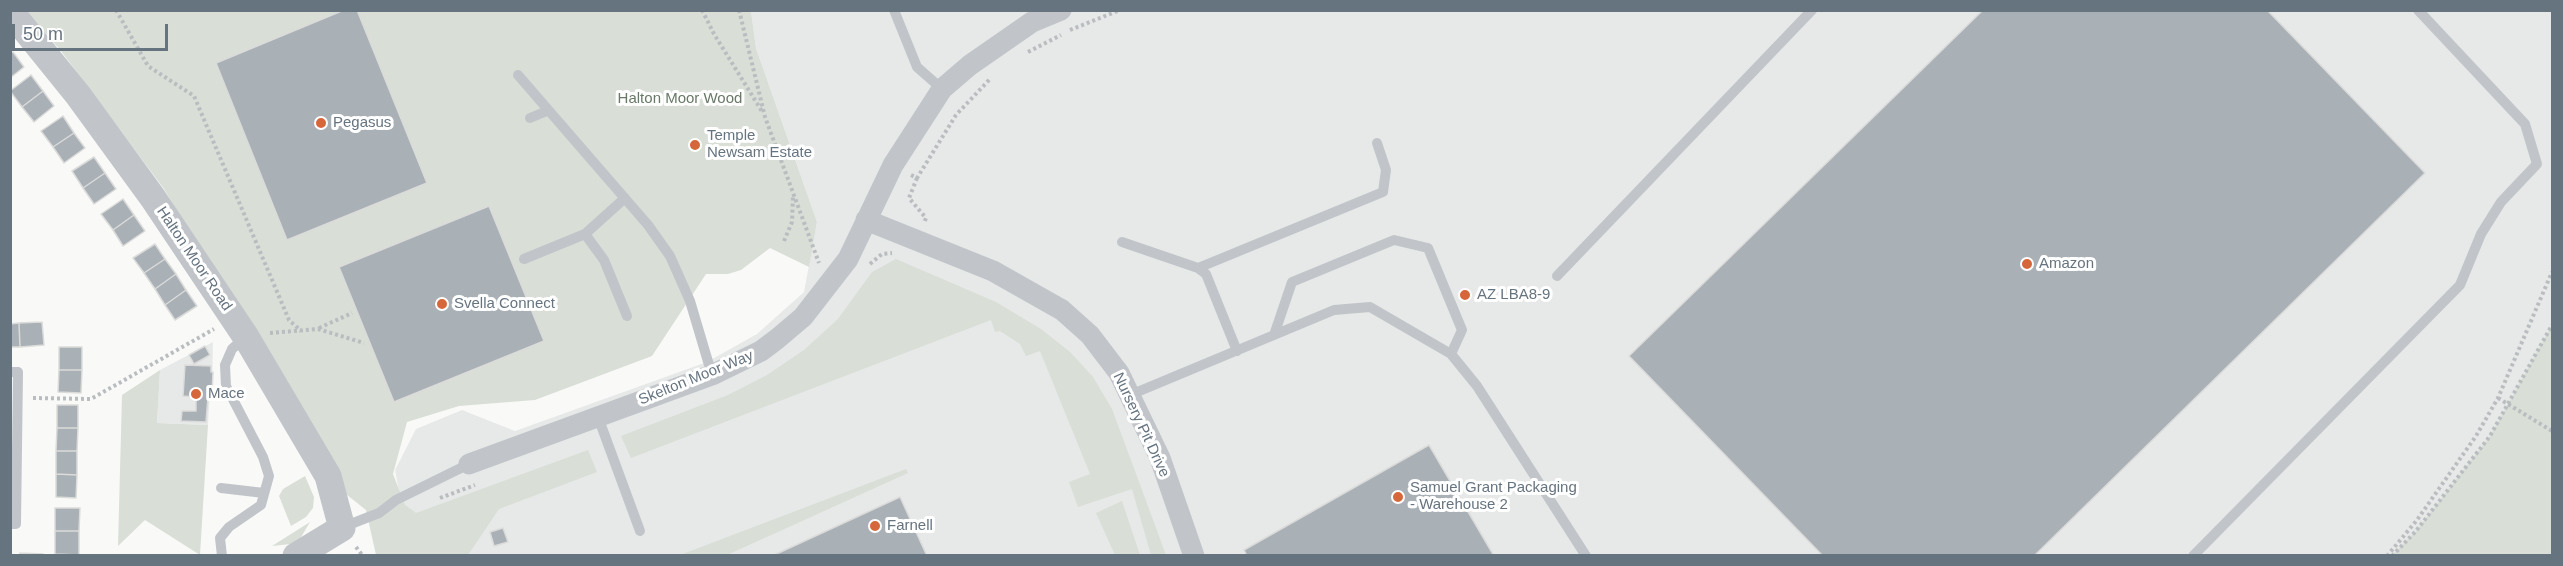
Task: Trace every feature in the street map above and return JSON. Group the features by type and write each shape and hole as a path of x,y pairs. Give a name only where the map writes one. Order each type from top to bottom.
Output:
{"street":[{"name":"Skelton Moor Way","path":"469,464 712,375 761,351 777,339 803,317 848,259 893,165 942,89 970,65 1032,22 1061,10"},
{"name":"Halton Moor Road","path":"10,11 78,95 153,198 328,476 342,528"},
{"name":"Nursery Pit Drive","path":"866,220 993,271 1062,310 1090,335 1119,373 1160,458 1194,555"},
{"path":"296,555 342,528"}],"lane":[{"path":"894,10 917,67 942,89"},
{"path":"1557,276 1812,10"},
{"path":"2193,555 2460,285 2481,234 2501,202 2537,164 2525,124 2418,10"},
{"path":"518,75 625,198 670,256 690,301 712,375"},
{"path":"530,118 547,111"},
{"path":"1198,268 1383,192 1386,170 1377,143"},
{"path":"524,259 585,234 625,198"},
{"path":"585,234 604,260 627,316"},
{"path":"1274,335 1292,282 1394,240 1428,248 1462,330 1450,354"},
{"path":"1122,242 1198,268 1206,274 1236,351"},
{"path":"1130,395 1334,310 1370,307 1450,354 1477,386 1586,555"},
{"path":"222,555 220,537 229,527 261,505 269,476 263,457 226,386 225,365 232,349 235,330"},
{"path":"10,372 18,372 16,524 10,524"},
{"path":"598,417 640,531"},
{"name":"Skelton Moor Way","path":"342,528 368,517 469,464"},
{"path":"221,489 264,493"}],"path":[{"path":"116,10 148,66 194,96 289,320 301,331"},
{"path":"702,10 714,34 765,117"},
{"path":"739,10 765,117 827,288"},
{"path":"1023,55 1067,31 1120,10"},
{"path":"893,165 917,178 956,115 996,74"},
{"path":"784,242 792,222 793,192"},
{"path":"2387,555 2417,520 2476,436 2498,398 2553,272"},
{"path":"17,397 91,399 235,330 318,329 352,313"},
{"path":"2392,555 2416,531 2490,436 2553,326"},
{"path":"318,329 364,343"},
{"path":"2498,398 2553,430"}],"shaded area":[{"path":"751,11 2552,11 2552,555 411,556 395,470 416,429 462,410 515,431 707,362 757,334 804,292 817,222 756,48"},
{"path":"213,342 212,392 210,392 208,425 157,423 160,370"}],"green space":[{"name":"Halton Moor Wood","path":"26,11 751,11 756,48 817,222 809,267 770,248 741,270 728,274 706,274 652,356 535,400 459,406 407,422 393,474 405,505 416,513 588,450 597,472 499,509 468,555 376,555 366,510 342,491 325,456 164,189 61,51"},
{"path":"896,259 996,302 1041,329 1070,352 1093,377 1112,409 1166,555 1151,555 1132,489 1078,507 1069,482 1090,474 1040,351 1026,356 1020,344 1000,331 995,332 991,320 631,458 621,436 728,395 767,375 804,350 838,319 872,272"},
{"path":"2552,325 2552,555 2392,555 2416,531 2490,436"},
{"path":"160,370 157,423 208,425 200,555 145,520 118,546 122,395"},
{"path":"906,469 908,473 727,555 680,555"},
{"path":"305,476 314,497 313,508 306,517 291,526 279,496 283,489"},
{"path":"1122,501 1140,555 1115,555 1096,513"},
{"path":"310,522 300,539 291,544 272,546"}],"building":[{"name":"Pegasus","path":"344,10 357,10 427,183 287,240 216,63"},
{"name":"Amazon","path":"1983,10 2267,10 2425,173 2034,556 1823,556 1629,356"},
{"path":"13,52 24,67 10,78 10,53"},
{"path":"31,75 43,91 22,107 10,91"},
{"path":"43,91 54,106 34,122 22,107"},
{"path":"63,116 74,133 53,147 41,131"},
{"path":"74,133 85,148 64,163 53,147"},
{"path":"94,157 105,173 83,188 72,171"},
{"path":"105,173 116,189 94,204 83,188"},
{"path":"123,199 134,215 113,230 101,214"},
{"name":"Svella Connect","path":"489,206 544,341 394,402 339,267"},
{"path":"134,215 145,231 123,246 113,230"},
{"path":"155,244 165,259 144,273 133,258"},
{"path":"165,259 176,274 155,289 144,273"},
{"path":"176,274 186,290 165,305 155,289"},
{"path":"186,290 197,306 175,320 165,305"},
{"path":"42,322 44,345 20,347 19,323"},
{"path":"19,323 20,347 10,347 10,324"},
{"path":"205,346 210,355 194,364 189,355"},
{"path":"59,347 82,347 82,370 59,370"},
{"name":"Mace","path":"185,365 211,366 212,392 208,397 206,422 181,421 182,411 196,411 196,397 183,396"},
{"path":"59,370 82,370 81,393 58,392"},
{"path":"57,405 78,405 78,428 57,428"},
{"path":"57,428 78,428 77,451 56,451"},
{"name":"Samuel Grant Packaging - Warehouse 2","path":"1429,445 1494,556 1247,556 1244,550"},
{"path":"56,451 77,451 77,475 56,474"},
{"path":"56,474 77,475 76,498 56,497"},
{"name":"Farnell","path":"900,497 927,556 772,556"},
{"path":"55,508 80,508 79,531 55,531"},
{"path":"503,528 508,542 494,546 490,532"},
{"path":"55,531 79,531 79,555 55,554"},
{"path":"20,553 43,554 43,556 19,556"}],"place":[{"name":"Pegasus","path":"321,123"},
{"name":"Temple Newsam Estate","path":"695,145"},
{"name":"Amazon","path":"2027,264"},
{"name":"AZ LBA8-9","path":"1465,295"},
{"name":"Svella Connect","path":"442,304"},
{"name":"Mace","path":"196,394"},
{"name":"Samuel Grant Packaging - Warehouse 2","path":"1398,497"},
{"name":"Farnell","path":"875,526"}]}
